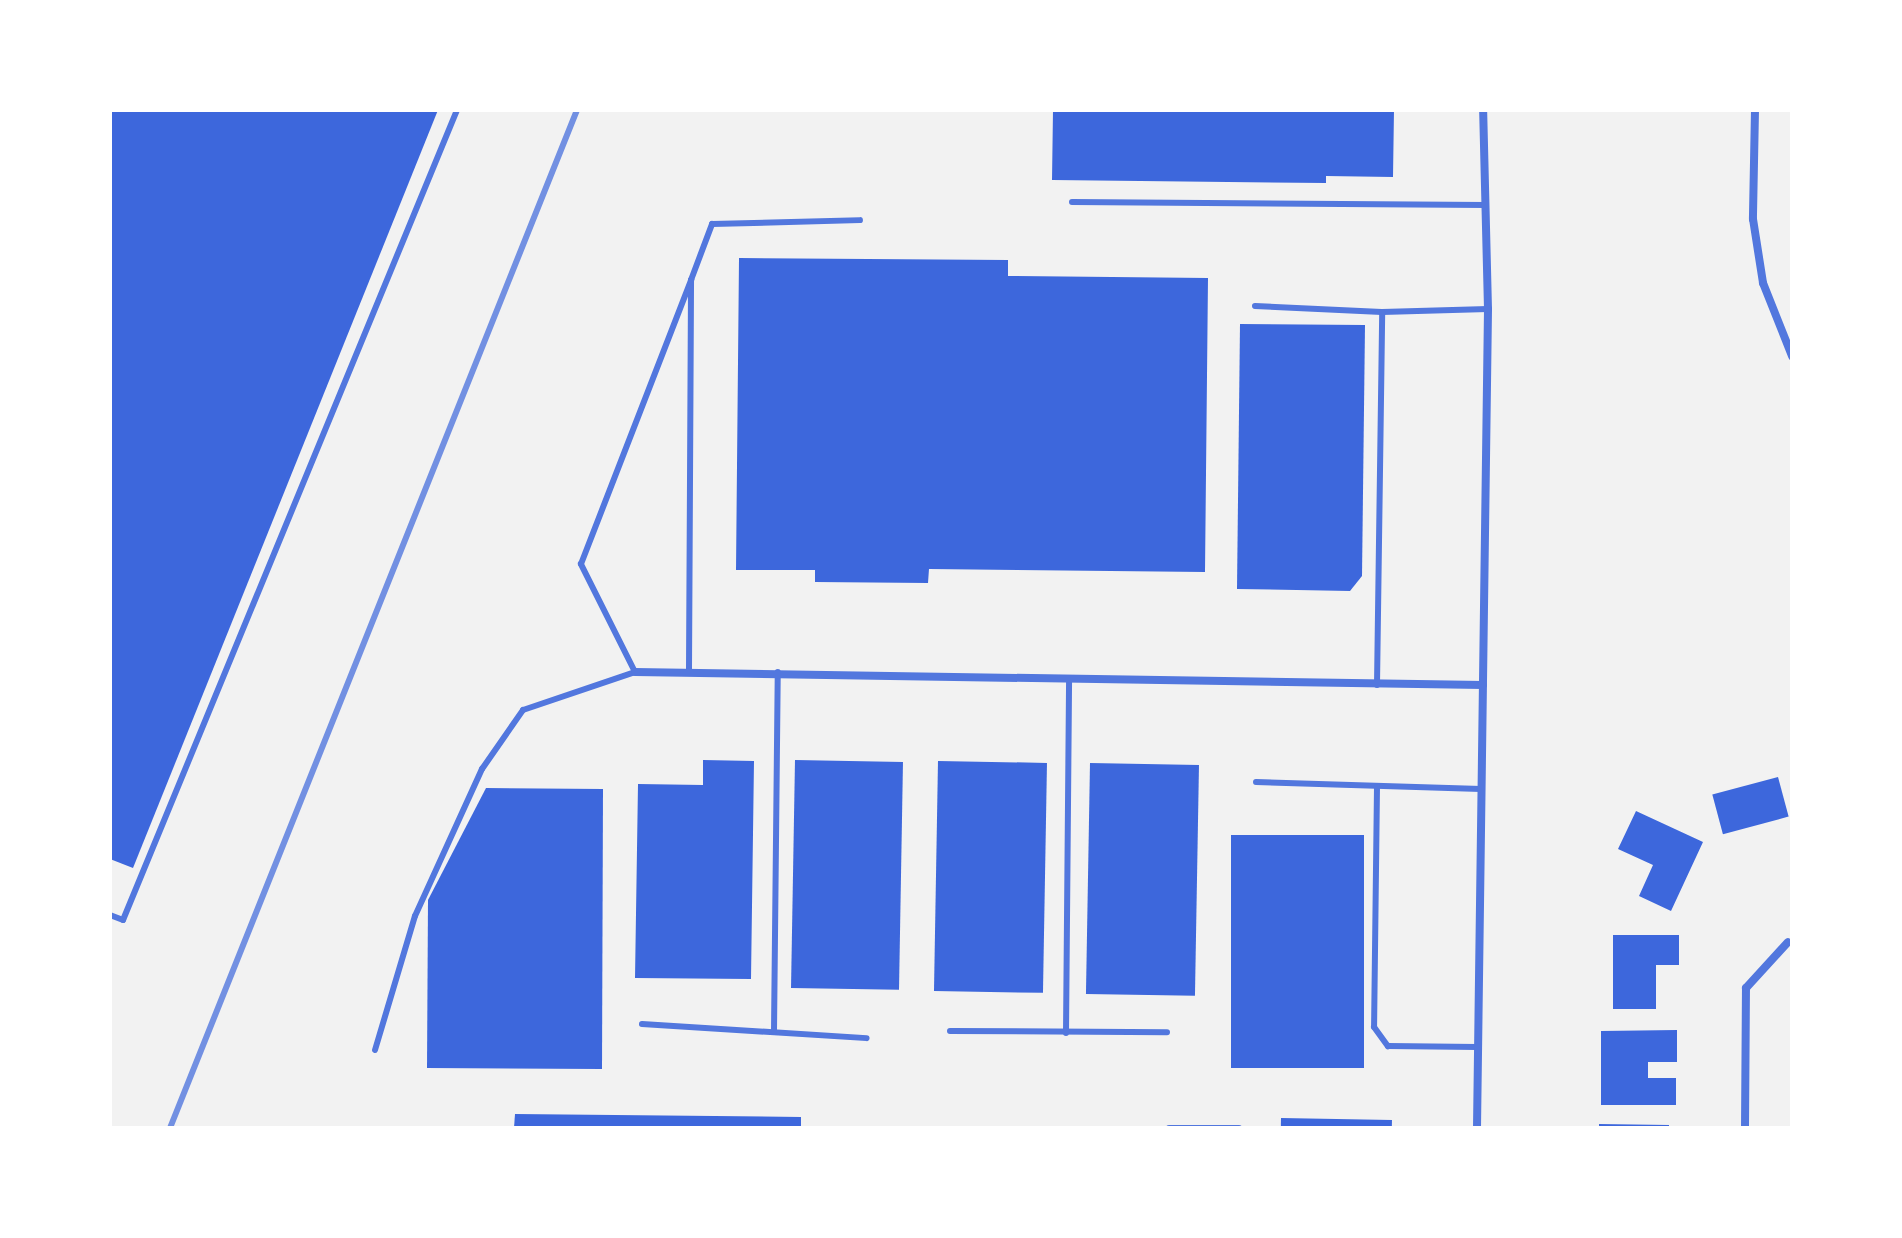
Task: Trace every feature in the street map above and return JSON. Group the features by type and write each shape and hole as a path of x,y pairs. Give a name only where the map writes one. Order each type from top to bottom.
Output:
{"street":[{"path":"1477,1128 1488,309 1483,110"},
{"path":"1755,110 1753,219 1763,283 1792,356"},
{"path":"635,672 689,670 1483,685"},
{"path":"1745,1128 1746,988 1788,942"}],"lane":[{"path":"110,915 123,920 457,110"},
{"path":"1072,202 1486,205"},
{"path":"375,1050 415,916 482,769 523,710 635,672 581,564 712,224 860,220"},
{"path":"689,670 691,280"},
{"path":"1255,306 1382,312 1488,309"},
{"path":"1377,685 1382,312"},
{"path":"774,1031 778,672"},
{"path":"1066,1033 1069,679"},
{"path":"1256,782 1481,789"},
{"path":"1377,787 1374,1027 1388,1046 1477,1047"},
{"path":"642,1024 867,1038"},
{"path":"950,1031 1167,1032"},
{"path":"1169,1128 1239,1128"}],"building":[{"path":"110,110 438,110 133,868 110,859"},
{"path":"1053,110 1394,110 1393,177 1326,176 1326,183 1052,180"},
{"path":"739,258 1008,260 1008,276 1208,278 1205,572 929,569 928,583 815,582 815,570 736,570"},
{"path":"1240,324 1365,325 1362,576 1350,591 1237,589"},
{"path":"703,760 754,761 751,979 635,978 638,784 703,785"},
{"path":"795,760 903,762 899,990 791,988"},
{"path":"938,761 1047,763 1043,993 934,991"},
{"path":"1090,763 1199,765 1195,996 1086,994"},
{"path":"1778,777 1789,817 1723,834 1712,795"},
{"path":"486,788 603,789 602,1069 427,1068 428,900"},
{"path":"1636,811 1703,842 1671,911 1639,896 1653,865 1618,849"},
{"path":"1231,835 1364,835 1364,1068 1231,1068"},
{"path":"1613,935 1679,935 1679,965 1656,965 1656,1009 1613,1009"},
{"path":"1677,1030 1677,1062 1648,1062 1648,1078 1676,1078 1676,1105 1601,1105 1601,1031"},
{"path":"515,1114 801,1117 801,1128 514,1128"},
{"path":"1281,1118 1392,1120 1392,1128 1281,1128"},
{"path":"1599,1124 1669,1125 1669,1128 1599,1128"}],"railway":[{"path":"170,1128 577,110"}]}
